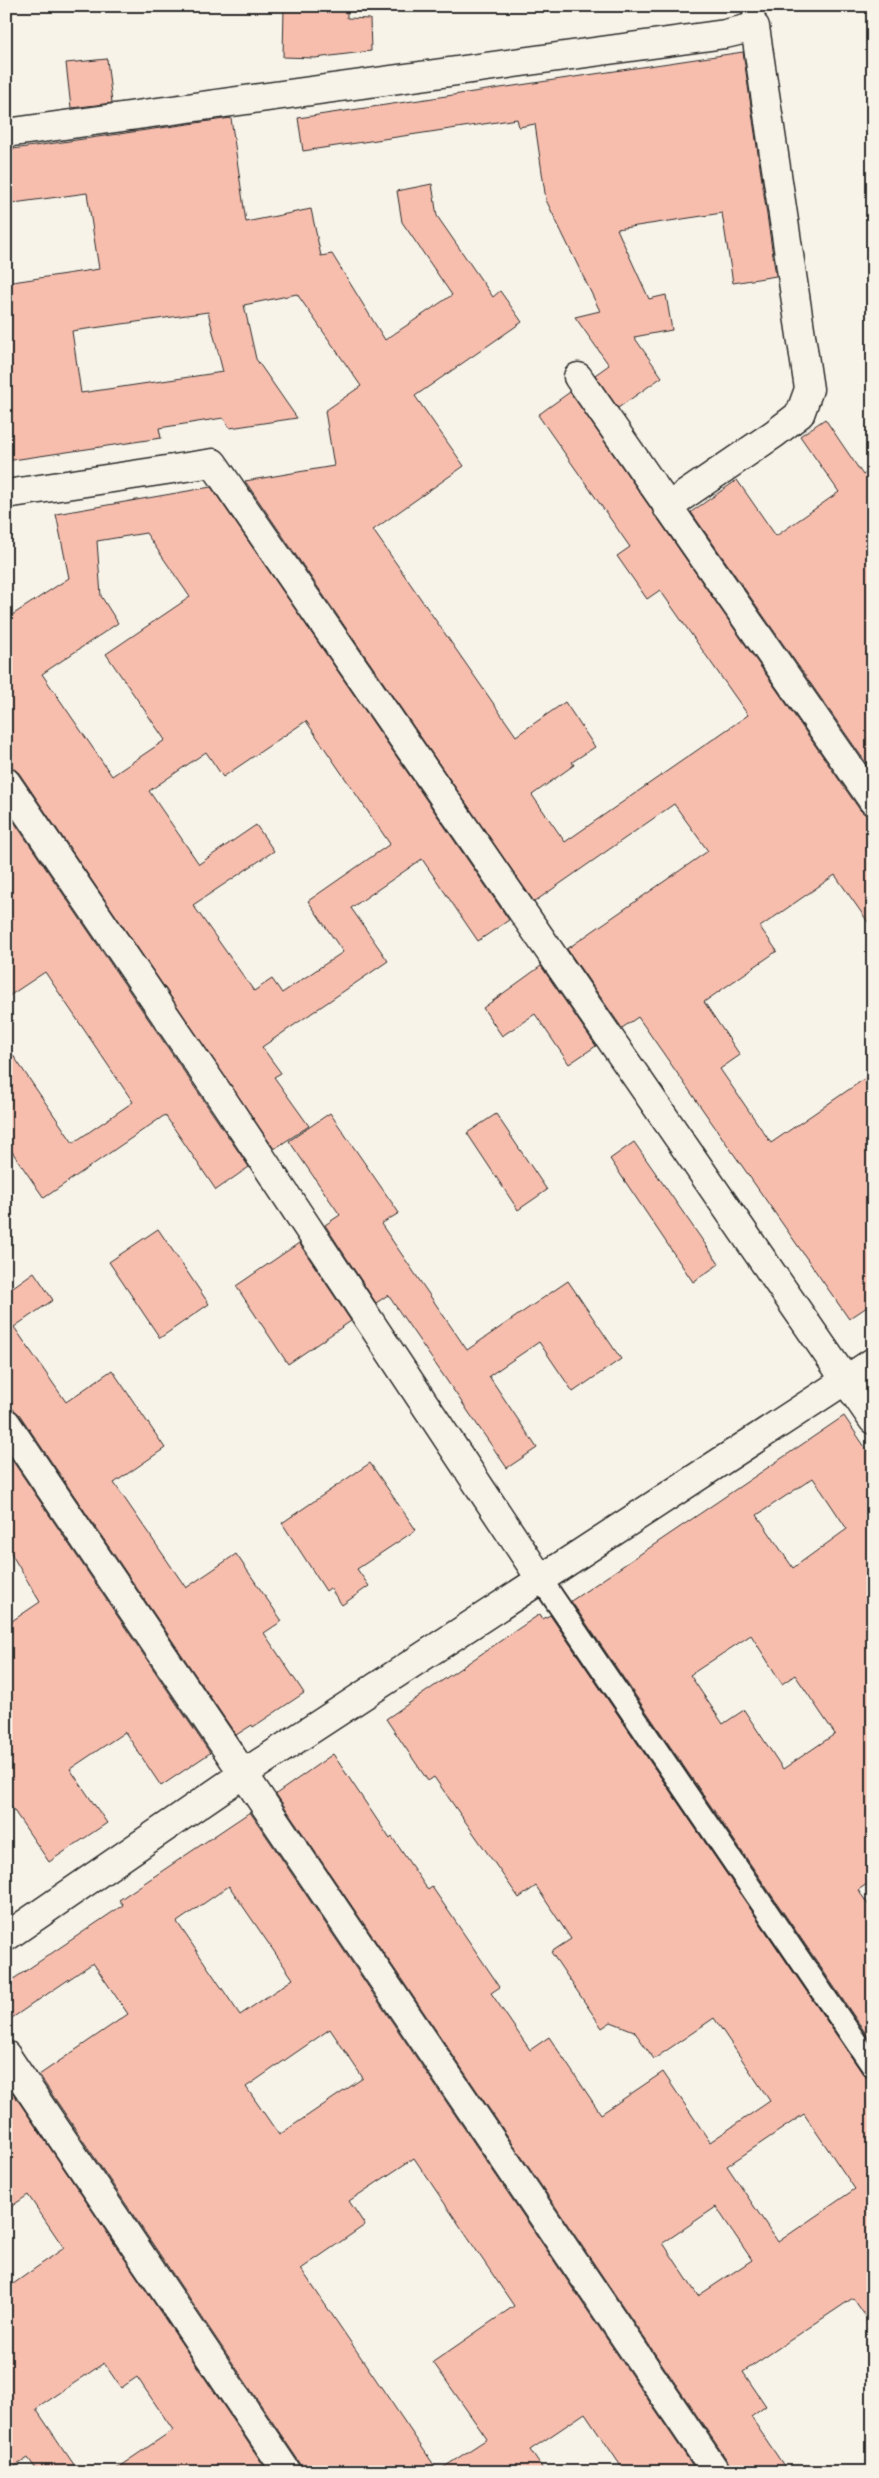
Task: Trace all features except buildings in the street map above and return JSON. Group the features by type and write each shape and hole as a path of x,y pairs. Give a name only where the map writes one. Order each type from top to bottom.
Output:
{"street":[{"path":"6,133 725,34 754,17 809,389 800,414 667,507"},
{"path":"578,377 873,801"},
{"path":"6,494 213,463 873,1420"},
{"path":"6,782 224,1103 540,1578"},
{"path":"6,1937 243,1774 873,1362"},
{"path":"6,1424 716,2472"},
{"path":"6,2055 287,2472"}],"lane":[{"path":"540,1578 873,2067"}]}
